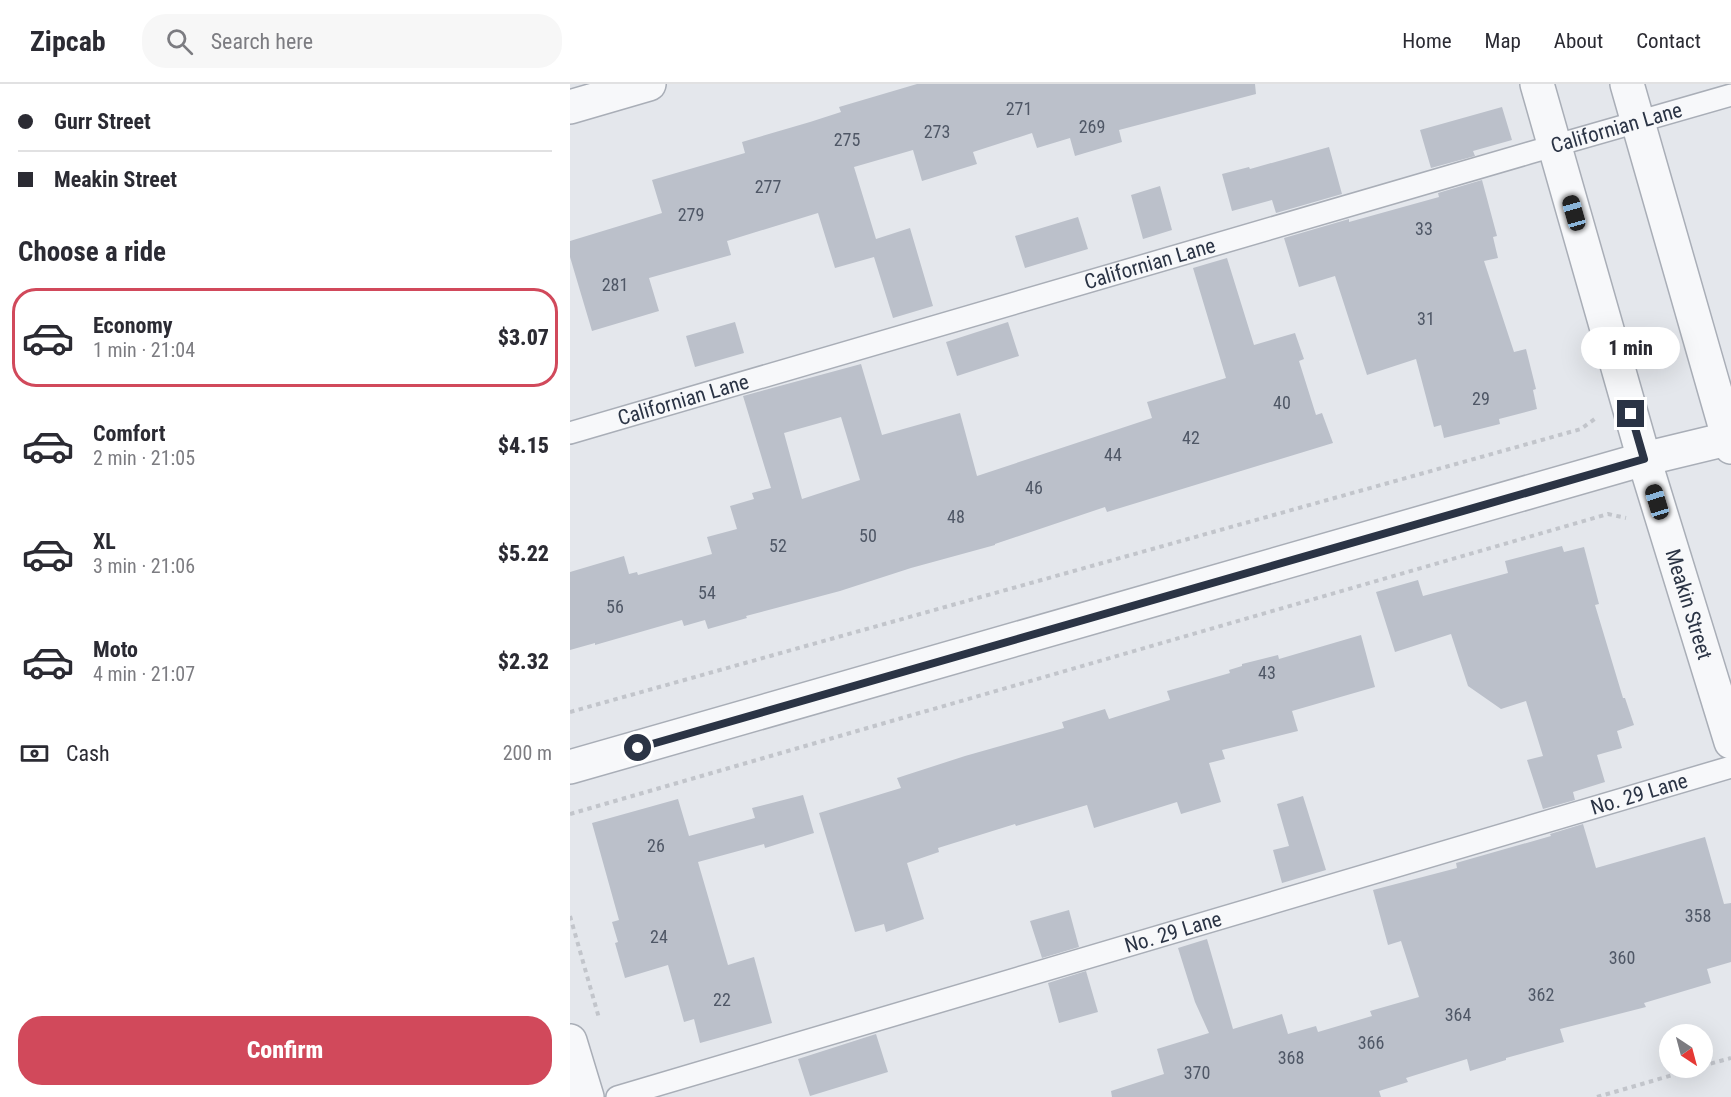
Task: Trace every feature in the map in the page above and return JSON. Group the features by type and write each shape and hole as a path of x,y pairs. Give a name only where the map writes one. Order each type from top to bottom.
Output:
{"street":[{"path":"570,107 649,84"},
{"name":"Meakin Street","path":"1537,84 1644,459 1731,742"},
{"path":"570,767 1644,459 1730,441 1627,84"},
{"path":"570,1041 587,1097"}],"lane":[{"name":"Californian Lane","path":"570,433 1731,95"},
{"name":"No. 29 Lane","path":"617,1097 1731,767"}],"path":[{"path":"570,712 1581,429 1601,414"},
{"path":"570,814 1608,514 1632,520"},
{"path":"570,916 602,1029"},
{"path":"1713,1063 1731,1058"},
{"path":"1597,1097 1663,1078"}],"building":[{"path":"917,84 1255,84 1256,94 1119,130 1122,142 1075,156 1070,138 1037,148 1032,133 973,152 977,164 922,181 913,150 854,167 876,239 910,228 933,306 893,318 874,257 835,268 818,213 727,241 731,255 649,278 659,311 592,331 570,257 570,241 662,213 652,180 745,153 742,142 841,112 839,107"},
{"path":"1502,107 1512,140 1473,151 1475,156 1431,168 1420,130"},
{"path":"1329,147 1342,194 1276,213 1272,200 1232,211 1222,174 1249,167 1250,169"},
{"path":"1482,180 1497,236 1493,237 1498,258 1484,261 1514,352 1526,349 1536,389 1533,390 1537,409 1499,419 1500,424 1444,438 1441,425 1434,427 1416,359 1367,375 1335,276 1299,287 1284,238 1439,197 1438,193"},
{"path":"1160,186 1172,230 1143,239 1131,195"},
{"path":"1078,217 1088,249 1025,268 1015,236"},
{"path":"1227,258 1254,345 1295,333 1304,359 1299,361 1316,415 1322,413 1333,443 1107,512 1105,507 995,545 746,616 747,618 708,629 705,620 684,626 682,620 570,650 570,572 624,556 629,574 637,572 638,575 712,554 707,537 737,529 730,506 754,499 752,493 771,488 743,396 861,364 882,435 960,413 977,476 1152,418 1147,402 1226,378 1193,268","holes":["841,417 860,480 802,499 784,433"]},
{"path":"735,322 744,353 695,367 686,336"},
{"path":"1008,322 1019,356 957,376 946,342"},
{"path":"1562,546 1564,552 1584,547 1599,604 1595,605 1623,698 1625,698 1634,725 1617,731 1622,748 1597,755 1605,782 1573,792 1575,800 1543,809 1527,760 1543,756 1526,701 1501,709 1468,686 1451,634 1395,652 1376,592 1418,580 1423,596 1508,573 1505,561"},
{"path":"1361,635 1375,687 1292,711 1298,731 1222,750 1225,759 1209,763 1221,802 1181,814 1177,802 1094,828 1087,805 938,848 939,852 907,863 924,919 886,932 884,924 855,932 819,813 901,788 897,778 1064,728 1062,722 1105,709 1109,719 1170,700 1167,691 1230,673 1229,670 1242,666 1242,664 1278,655 1279,659"},
{"path":"803,795 814,833 765,848 764,844 698,862 728,965 754,957 772,1023 700,1043 694,1019 684,1022 668,965 625,978 615,943 618,942 612,922 619,920 592,823 678,799 689,836 755,818 752,808"},
{"path":"1303,796 1326,870 1282,883 1273,850 1289,846 1277,804"},
{"path":"1583,824 1596,868 1705,837 1724,904 1731,903 1731,962 1707,969 1711,983 1644,1003 1646,1007 1560,1029 1564,1042 1506,1058 1506,1060 1470,1071 1467,1059 1406,1078 1408,1082 1379,1091 1381,1097 1112,1097 1111,1091 1164,1074 1157,1049 1209,1033 1195,1002 1178,948 1207,939 1233,1029 1282,1014 1288,1034 1316,1026 1318,1032 1372,1016 1370,1011 1419,997 1401,941 1388,945 1373,890 1457,868 1456,863 1551,836 1550,834"},
{"path":"1069,910 1079,947 1042,958 1030,921"},
{"path":"1086,971 1098,1012 1059,1023 1048,983"},
{"path":"876,1034 888,1072 810,1096 798,1059"}],"route":[{"path":"638,748 1644,459 1631,414"}]}
